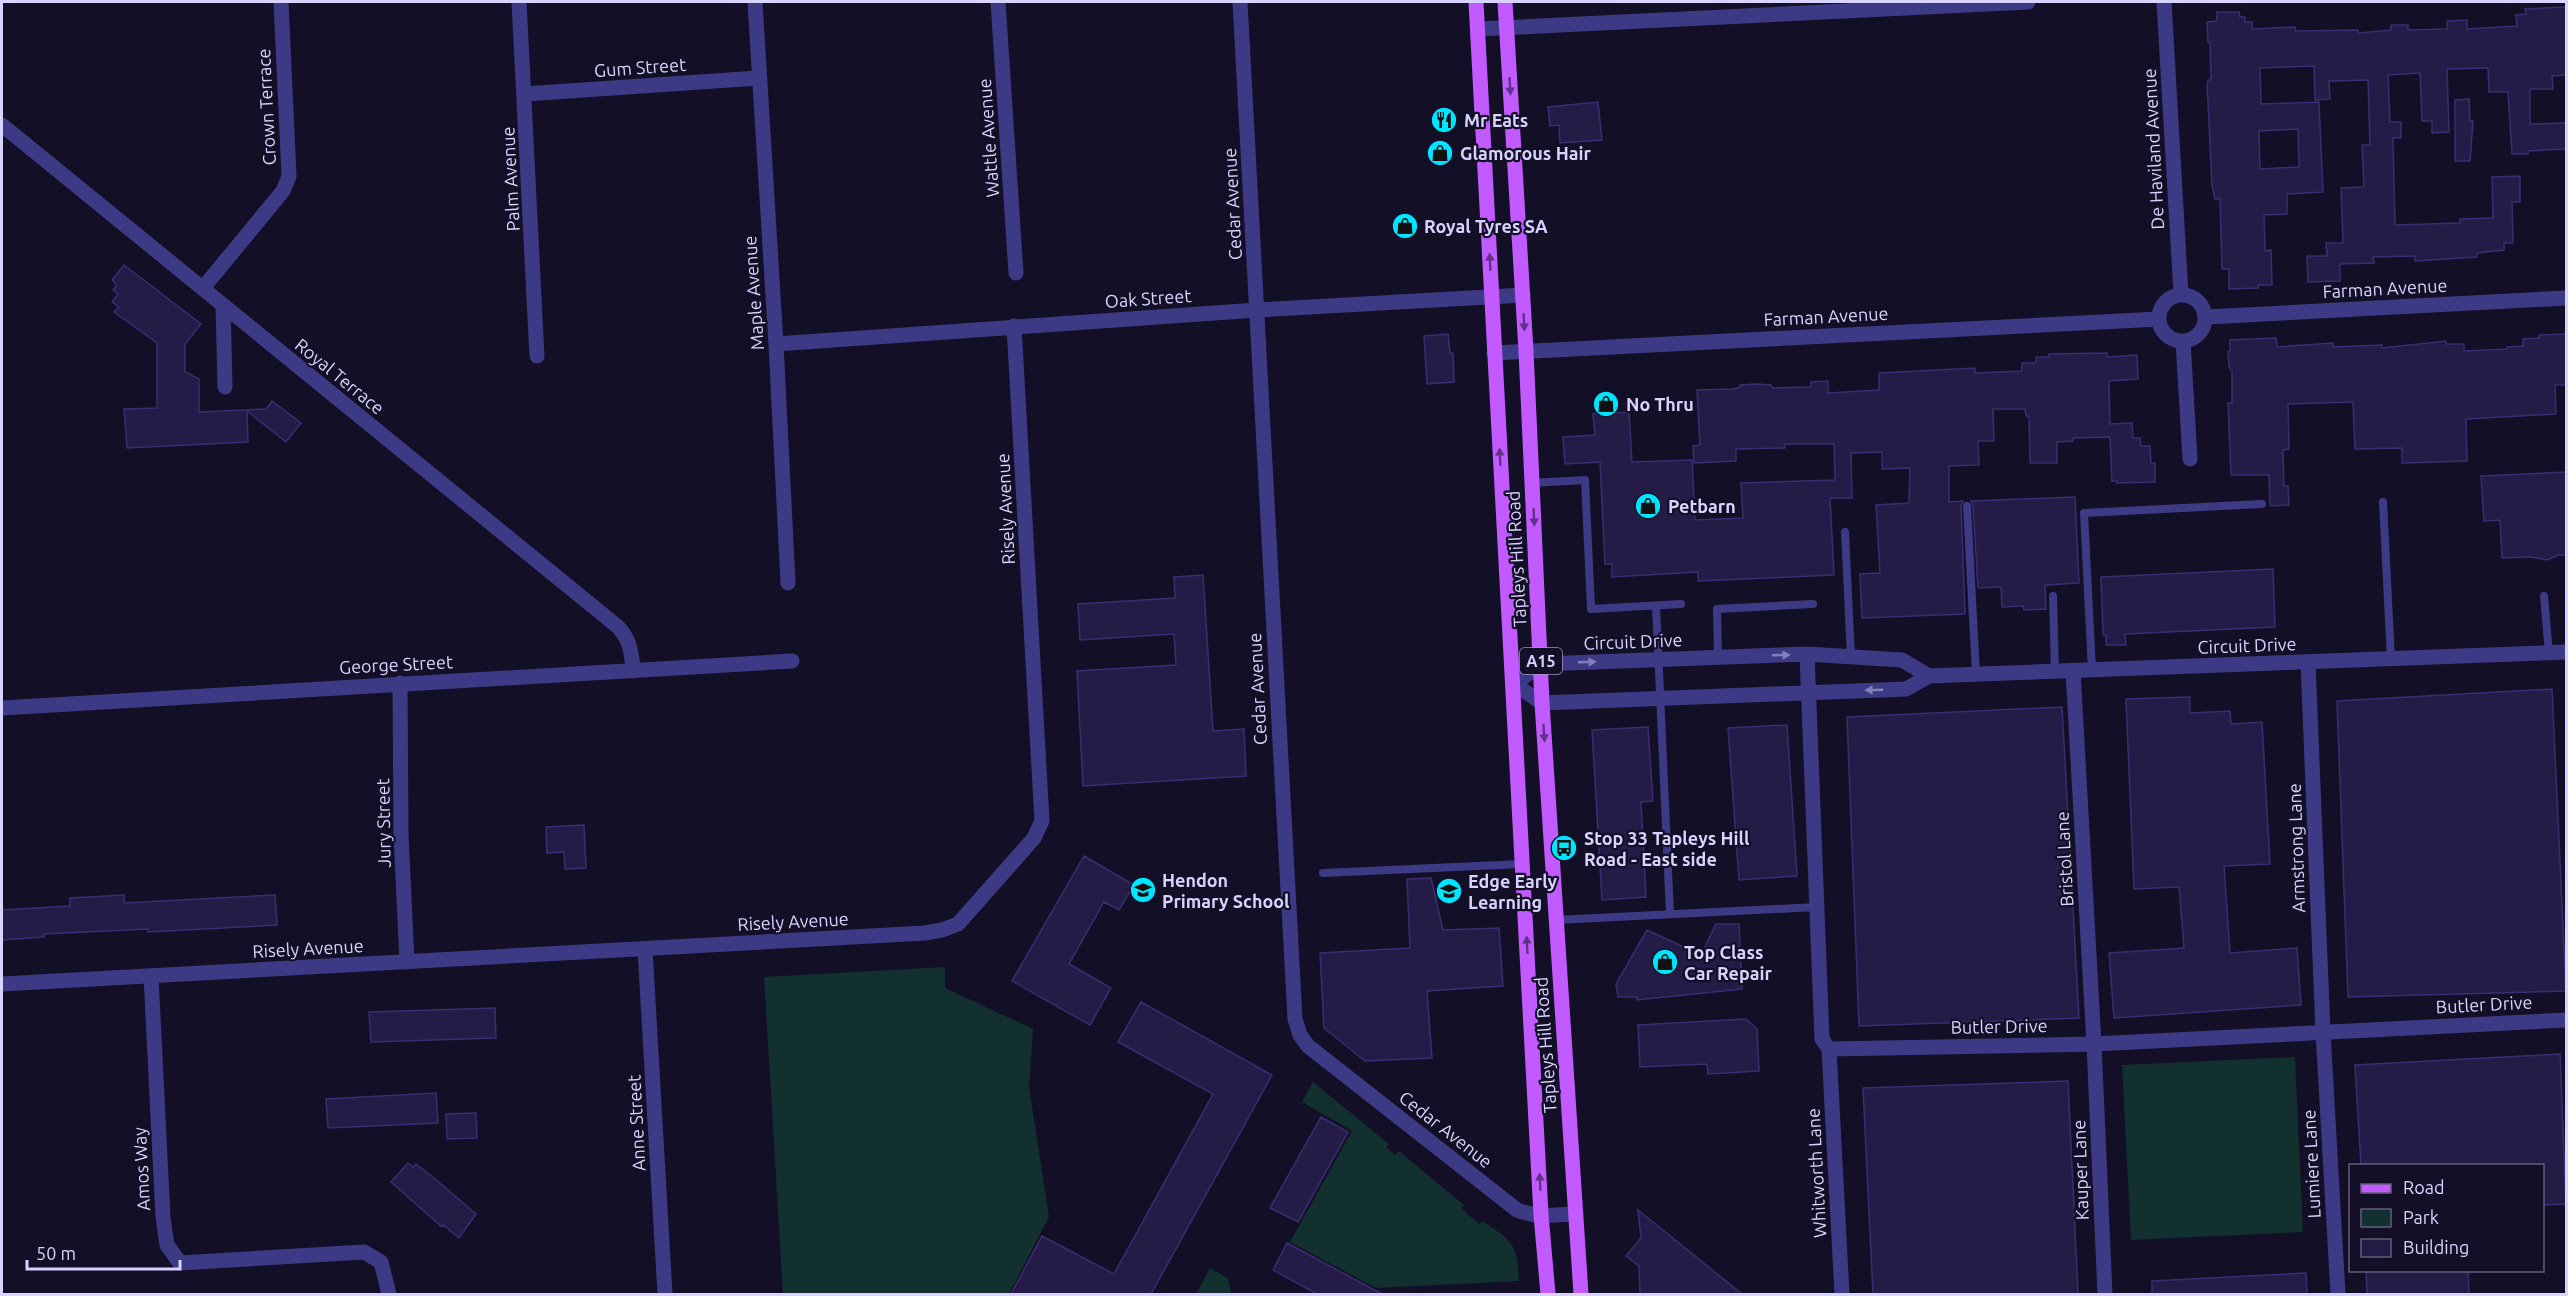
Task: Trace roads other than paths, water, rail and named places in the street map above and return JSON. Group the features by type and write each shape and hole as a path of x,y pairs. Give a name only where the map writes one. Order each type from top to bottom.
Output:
{"main road":[{"name":"Tapleys Hill Road","path":"1476,2 1541,1215 1548,1294"},
{"name":"Tapleys Hill Road","path":"1505,2 1526,351 1542,703 1581,1294"}],"street":[{"name":"Crown Terrace","path":"203,288 283,191 289,176 281,2"},
{"name":"Palm Avenue","path":"519,2 537,356"},
{"name":"Maple Avenue","path":"755,2 788,583"},
{"name":"Wattle Avenue","path":"999,2 1016,273"},
{"name":"Cedar Avenue","path":"1239,2 1295,1019 1300,1035 1308,1046 1517,1210 1527,1214 1541,1215 1576,1214"},
{"path":"1478,29 2028,2"},
{"name":"De Haviland Avenue","path":"2164,2 2181,294"},
{"name":"Gum Street","path":"525,94 758,78"},
{"name":"Royal Terrace","path":"3,130 203,288 617,626 624,633 630,647 633,671"},
{"path":"2181,294 2198,300 2206,317 2198,335 2183,341 2170,338 2164,333 2159,319 2162,306 2166,301 2181,294"},
{"name":"Oak Street","path":"776,344 1257,310 1523,295"},
{"name":"Farman Avenue","path":"2206,317 2566,298"},
{"path":"223,306 225,387"},
{"name":"Farman Avenue","path":"1494,353 2159,319"},
{"name":"Risely Avenue","path":"2,984 645,949 942,930 957,924 1040,830 1042,821 1014,326"},
{"path":"2183,341 2190,459"},
{"name":"Circuit Drive","path":"1542,703 1906,689 1929,676 2566,652"},
{"path":"1807,654 1822,1039 1829,1049"},
{"name":"Circuit Drive","path":"1541,664 1807,654 1902,660 1929,676"},
{"name":"George Street","path":"2,708 792,661"},
{"name":"Armstrong Lane","path":"2307,663 2323,1032"},
{"path":"1541,664 1514,684 1542,703"},
{"name":"Bristol Lane","path":"2073,671 2094,1044"},
{"name":"Jury Street","path":"400,683 401,834 408,963"},
{"name":"Anne Street","path":"645,949 665,1294"},
{"name":"Amos Way","path":"151,976 163,1217 167,1245 173,1254 180,1263 200,1263 364,1252 381,1262 389,1294"},
{"name":"Butler Drive","path":"1829,1049 2094,1044 2566,1020"},
{"name":"Lumiere Lane","path":"2323,1032 2338,1294"},
{"name":"Kauper Lane","path":"2094,1044 2105,1294"},
{"name":"Whitworth Lane","path":"1829,1049 1842,1294"}],"lane":[{"path":"1532,483 1585,480 1591,609 1681,604"},
{"path":"2383,502 2391,659"},
{"path":"2092,670 2084,513 2262,504"},
{"path":"1967,506 1976,674"},
{"path":"1845,532 1851,657"},
{"path":"2053,596 2055,672"},
{"path":"2544,596 2549,653"},
{"path":"1718,657 1717,609 1813,604"},
{"path":"1656,606 1670,914"},
{"path":"1323,873 1522,864"},
{"path":"1556,920 1817,907"}],"place":[{"name":"Mr Eats","path":"1444,120"},
{"name":"Glamorous Hair","path":"1440,153"},
{"name":"Royal Tyres SA","path":"1405,226"},
{"name":"No Thru","path":"1606,404"},
{"name":"Petbarn","path":"1648,506"},
{"name":"Stop 33 Tapleys Hill Road - East side","path":"1564,848"},
{"name":"Hendon Primary School","path":"1143,890"},
{"name":"Edge Early Learning","path":"1449,891"},
{"name":"Top Class Car Repair","path":"1665,962"}]}
